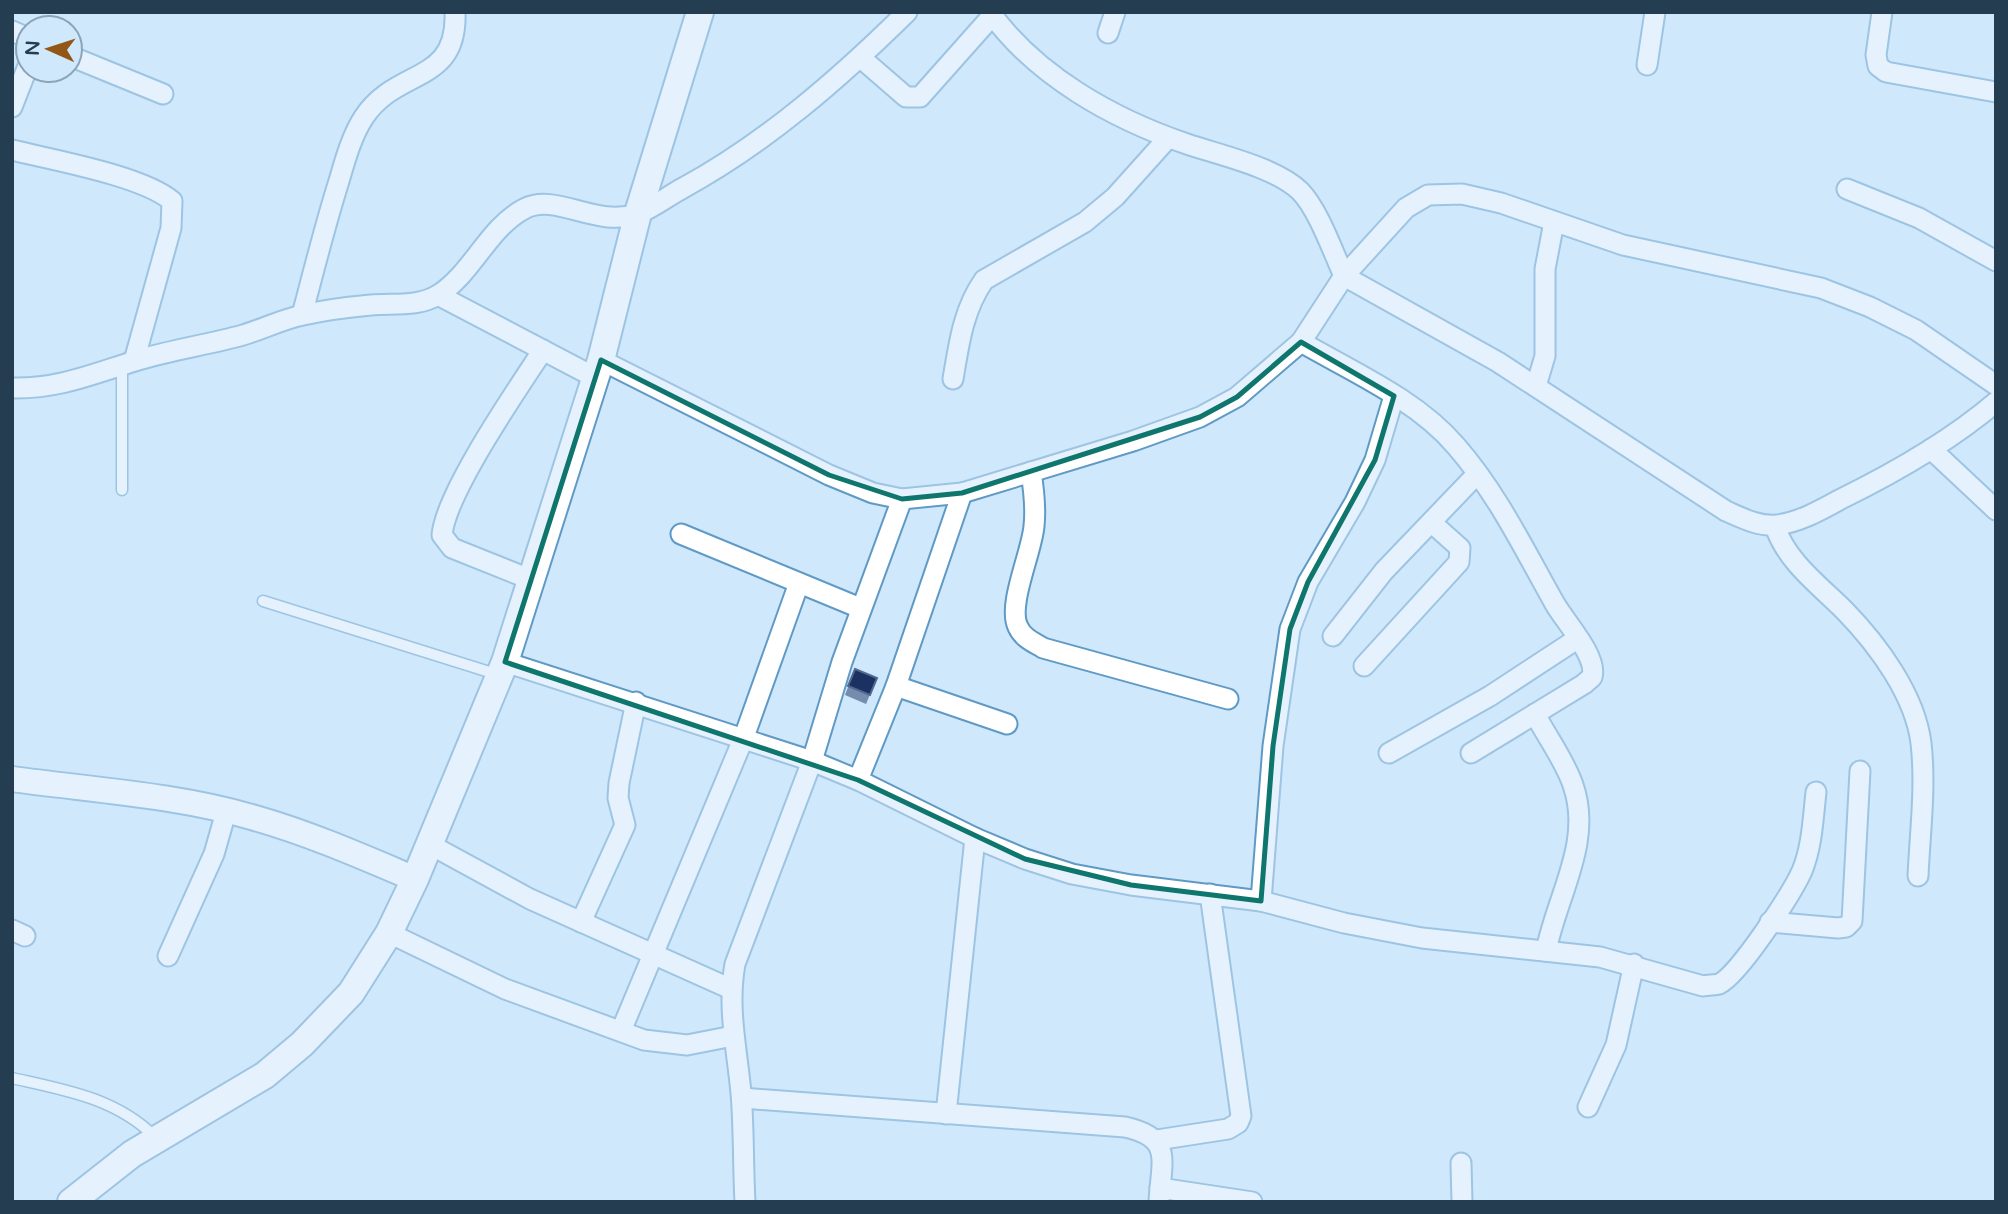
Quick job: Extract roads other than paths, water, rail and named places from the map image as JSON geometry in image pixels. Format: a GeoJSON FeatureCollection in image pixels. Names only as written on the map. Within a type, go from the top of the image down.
{"type":"FeatureCollection","features":[{"type":"Feature","properties":{"kind":"main road"},"geometry":{"type":"LineString","coordinates":[[71,1202],[132,1154],[265,1075],[302,1044],[351,993],[389,933],[415,879],[502,669],[598,369],[638,213],[700,12]]}},
{"type":"Feature","properties":{"kind":"street"},"geometry":{"type":"LineString","coordinates":[[302,315],[343,167],[363,117],[387,91],[437,67],[451,47],[455,12]]}},
{"type":"Feature","properties":{"kind":"street"},"geometry":{"type":"LineString","coordinates":[[12,387],[68,384],[128,363],[244,335],[302,315],[372,305],[413,304],[438,295],[494,235],[523,209],[540,204],[557,205],[597,217],[616,218],[638,213],[708,175],[766,135],[861,58],[907,12]]}},
{"type":"Feature","properties":{"kind":"street"},"geometry":{"type":"LineString","coordinates":[[1108,33],[1115,12]]}},
{"type":"Feature","properties":{"kind":"street"},"geometry":{"type":"LineString","coordinates":[[1647,65],[1655,12]]}},
{"type":"Feature","properties":{"kind":"street"},"geometry":{"type":"LineString","coordinates":[[1882,12],[1876,55],[1878,66],[1886,72],[1996,92]]}},
{"type":"Feature","properties":{"kind":"street"},"geometry":{"type":"LineString","coordinates":[[861,58],[906,97],[920,97],[991,14],[1016,45],[1061,81],[1106,108],[1168,138],[1271,174],[1300,191],[1321,226],[1344,276],[1536,386],[1726,512],[1751,522],[1775,526],[1800,520],[1961,431],[1996,402]]}},
{"type":"Feature","properties":{"kind":"street"},"geometry":{"type":"LineString","coordinates":[[84,62],[163,94]]}},
{"type":"Feature","properties":{"kind":"street"},"geometry":{"type":"LineString","coordinates":[[12,107],[21,84]]}},
{"type":"Feature","properties":{"kind":"street"},"geometry":{"type":"LineString","coordinates":[[953,379],[963,324],[973,296],[984,280],[1085,222],[1115,197],[1168,138]]}},
{"type":"Feature","properties":{"kind":"street"},"geometry":{"type":"LineString","coordinates":[[12,149],[109,175],[163,194],[172,201],[171,228],[128,363]]}},
{"type":"Feature","properties":{"kind":"street"},"geometry":{"type":"LineString","coordinates":[[1847,189],[1919,218],[1996,261]]}},
{"type":"Feature","properties":{"kind":"street"},"geometry":{"type":"LineString","coordinates":[[438,295],[543,350],[598,369],[829,475],[873,493],[902,499],[962,493],[1031,472],[1200,417],[1237,397],[1301,342],[1344,276],[1406,208],[1428,195],[1462,194],[1623,245],[1821,288],[1870,307],[1916,330],[1996,385]]}},
{"type":"Feature","properties":{"kind":"street"},"geometry":{"type":"LineString","coordinates":[[1536,386],[1545,356],[1545,269],[1554,222]]}},
{"type":"Feature","properties":{"kind":"street"},"geometry":{"type":"LineString","coordinates":[[1301,342],[1394,396],[1455,444],[1512,524],[1577,639],[1593,660],[1592,677],[1471,753]]}},
{"type":"Feature","properties":{"kind":"street"},"geometry":{"type":"LineString","coordinates":[[531,580],[452,548],[442,535],[450,509],[480,451],[543,350]]}},
{"type":"Feature","properties":{"kind":"street"},"geometry":{"type":"LineString","coordinates":[[1261,901],[1275,732],[1290,629],[1308,582],[1355,502],[1375,460],[1394,396]]}},
{"type":"Feature","properties":{"kind":"street"},"geometry":{"type":"LineString","coordinates":[[1931,449],[1996,510]]}},
{"type":"Feature","properties":{"kind":"street"},"geometry":{"type":"LineString","coordinates":[[1031,472],[1035,498],[1034,529],[1016,602],[1017,625],[1026,638],[1042,648],[1228,699]]}},
{"type":"Feature","properties":{"kind":"street"},"geometry":{"type":"LineString","coordinates":[[1333,636],[1360,598],[1477,474]]}},
{"type":"Feature","properties":{"kind":"street"},"geometry":{"type":"LineString","coordinates":[[858,780],[896,686],[962,493]]}},
{"type":"Feature","properties":{"kind":"street"},"geometry":{"type":"LineString","coordinates":[[746,1202],[741,1098],[733,1036],[731,989],[735,964],[812,761],[860,608],[902,499]]}},
{"type":"Feature","properties":{"kind":"street"},"geometry":{"type":"LineString","coordinates":[[1364,666],[1459,562],[1460,548],[1432,523]]}},
{"type":"Feature","properties":{"kind":"street"},"geometry":{"type":"LineString","coordinates":[[1775,526],[1780,541],[1791,557],[1848,614],[1886,663],[1910,704],[1920,741],[1923,781],[1918,876]]}},
{"type":"Feature","properties":{"kind":"street"},"geometry":{"type":"LineString","coordinates":[[681,534],[860,608]]}},
{"type":"Feature","properties":{"kind":"street"},"geometry":{"type":"LineString","coordinates":[[621,1031],[744,737],[799,583]]}},
{"type":"Feature","properties":{"kind":"street"},"geometry":{"type":"LineString","coordinates":[[1389,753],[1501,689],[1577,639]]}},
{"type":"Feature","properties":{"kind":"street"},"geometry":{"type":"LineString","coordinates":[[502,669],[636,702],[812,761],[858,780],[975,838],[1025,859],[1072,874],[1131,885],[1261,901],[1344,923],[1422,938],[1546,951],[1634,964],[1686,983],[1719,984],[1733,972],[1770,922],[1802,870],[1812,835],[1816,792]]}},
{"type":"Feature","properties":{"kind":"street"},"geometry":{"type":"LineString","coordinates":[[896,686],[1007,724]]}},
{"type":"Feature","properties":{"kind":"street"},"geometry":{"type":"LineString","coordinates":[[581,922],[625,825],[618,799],[619,783],[636,702]]}},
{"type":"Feature","properties":{"kind":"street"},"geometry":{"type":"LineString","coordinates":[[1535,714],[1573,783],[1580,809],[1579,835],[1573,867],[1552,924],[1546,951]]}},
{"type":"Feature","properties":{"kind":"street"},"geometry":{"type":"LineString","coordinates":[[1770,922],[1838,928],[1846,927],[1852,921],[1860,771]]}},
{"type":"Feature","properties":{"kind":"street"},"geometry":{"type":"LineString","coordinates":[[12,779],[158,799],[253,817],[325,840],[415,879]]}},
{"type":"Feature","properties":{"kind":"street"},"geometry":{"type":"LineString","coordinates":[[168,956],[214,854],[226,812]]}},
{"type":"Feature","properties":{"kind":"street"},"geometry":{"type":"LineString","coordinates":[[946,1114],[975,838]]}},
{"type":"Feature","properties":{"kind":"street"},"geometry":{"type":"LineString","coordinates":[[429,844],[530,900],[731,989]]}},
{"type":"Feature","properties":{"kind":"street"},"geometry":{"type":"LineString","coordinates":[[1157,1140],[1228,1129],[1238,1123],[1241,1116],[1210,894]]}},
{"type":"Feature","properties":{"kind":"street"},"geometry":{"type":"LineString","coordinates":[[389,933],[505,989],[666,1045],[687,1045],[733,1036]]}},
{"type":"Feature","properties":{"kind":"street"},"geometry":{"type":"LineString","coordinates":[[1588,1107],[1616,1045],[1634,964]]}},
{"type":"Feature","properties":{"kind":"street"},"geometry":{"type":"LineString","coordinates":[[741,1098],[1125,1127],[1143,1131],[1157,1140],[1162,1154],[1159,1195],[1252,1202]]}},
{"type":"Feature","properties":{"kind":"street"},"geometry":{"type":"LineString","coordinates":[[1461,1163],[1462,1202]]}},
{"type":"Feature","properties":{"kind":"lane"},"geometry":{"type":"LineString","coordinates":[[122,490],[128,363]]}},
{"type":"Feature","properties":{"kind":"lane"},"geometry":{"type":"LineString","coordinates":[[263,601],[502,669]]}},
{"type":"Feature","properties":{"kind":"lane"},"geometry":{"type":"LineString","coordinates":[[12,1078],[109,1104],[138,1120],[158,1140]]}}]}
